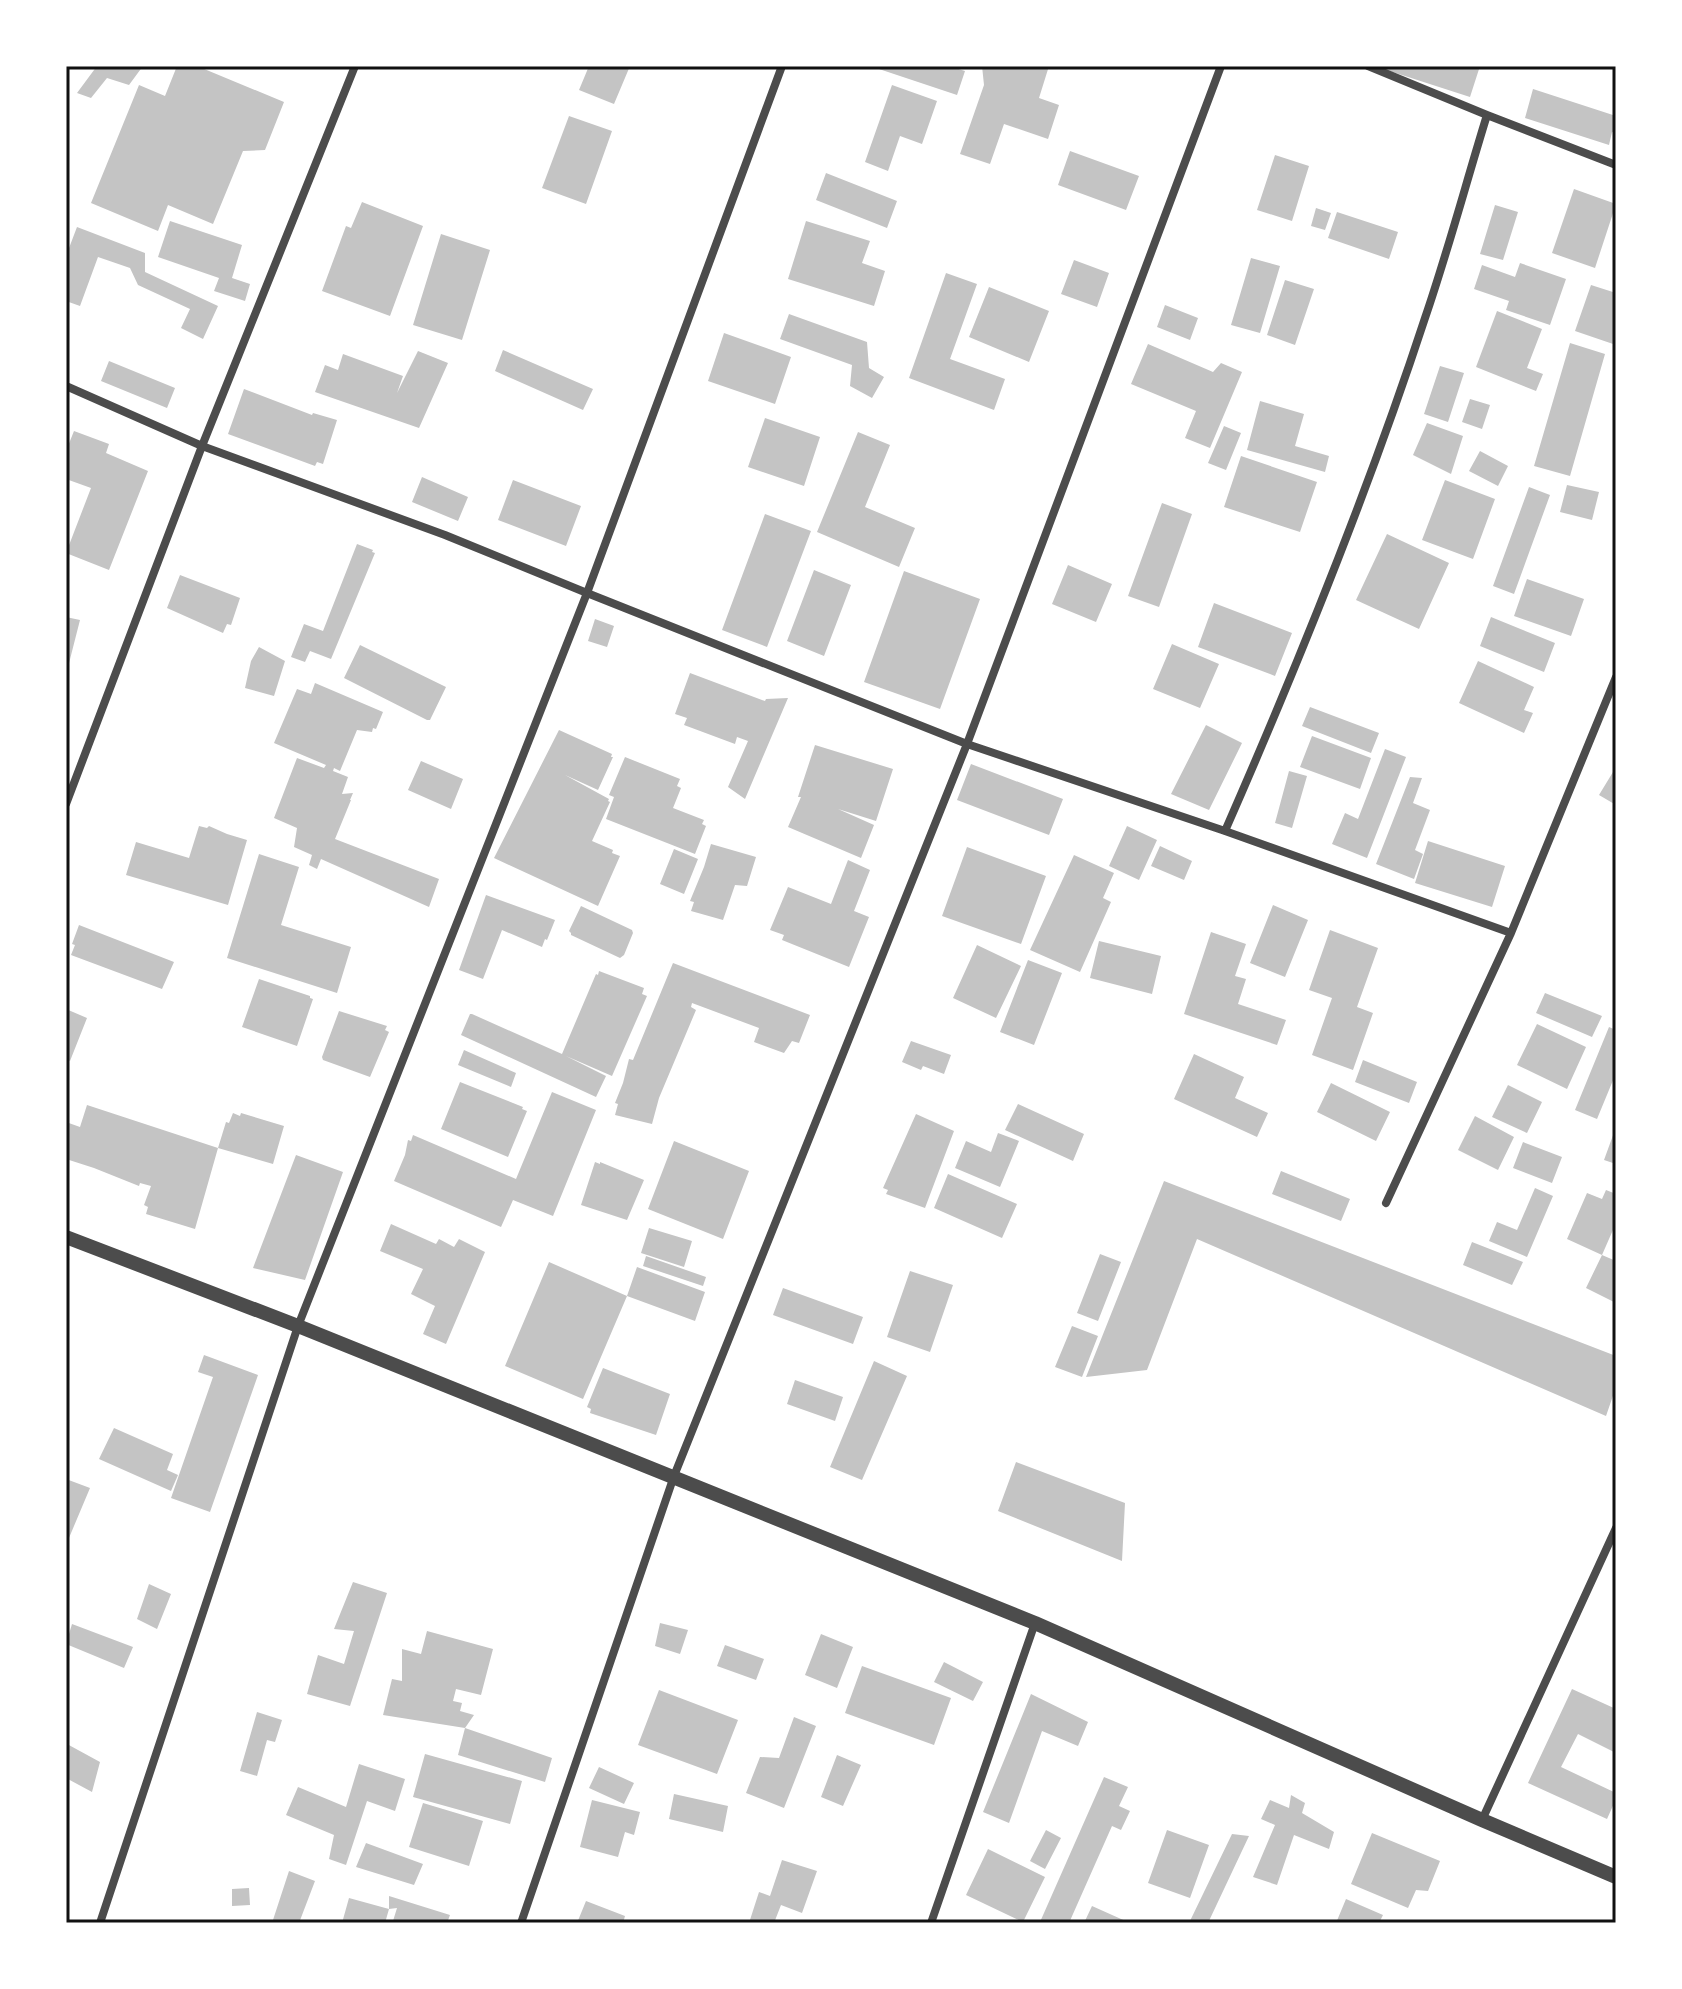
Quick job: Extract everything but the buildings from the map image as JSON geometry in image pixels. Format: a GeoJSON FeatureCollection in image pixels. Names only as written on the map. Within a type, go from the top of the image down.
{"type":"FeatureCollection","features":[{"type":"Feature","properties":{"kind":"street"},"geometry":{"type":"LineString","coordinates":[[66,804],[202,446],[355,66]]}},
{"type":"Feature","properties":{"kind":"street"},"geometry":{"type":"LineString","coordinates":[[100,1923],[298,1326],[587,593],[782,66]]}},
{"type":"Feature","properties":{"kind":"street"},"geometry":{"type":"LineString","coordinates":[[521,1923],[674,1476],[967,744],[1221,66]]}},
{"type":"Feature","properties":{"kind":"street"},"geometry":{"type":"LineString","coordinates":[[1368,66],[1616,165]]}},
{"type":"Feature","properties":{"kind":"street"},"geometry":{"type":"LineString","coordinates":[[1225,831],[1289,684],[1352,524],[1426,318],[1487,115]]}},
{"type":"Feature","properties":{"kind":"street"},"geometry":{"type":"LineString","coordinates":[[66,386],[202,446],[445,535],[967,744],[1225,831],[1511,933]]}},
{"type":"Feature","properties":{"kind":"street"},"geometry":{"type":"LineString","coordinates":[[1386,1203],[1511,933],[1616,677]]}},
{"type":"Feature","properties":{"kind":"street"},"geometry":{"type":"LineString","coordinates":[[66,1237],[298,1326],[1035,1623],[1616,1877]]}},
{"type":"Feature","properties":{"kind":"street"},"geometry":{"type":"LineString","coordinates":[[1482,1820],[1616,1528]]}},
{"type":"Feature","properties":{"kind":"street"},"geometry":{"type":"LineString","coordinates":[[931,1923],[1035,1623]]}}]}
